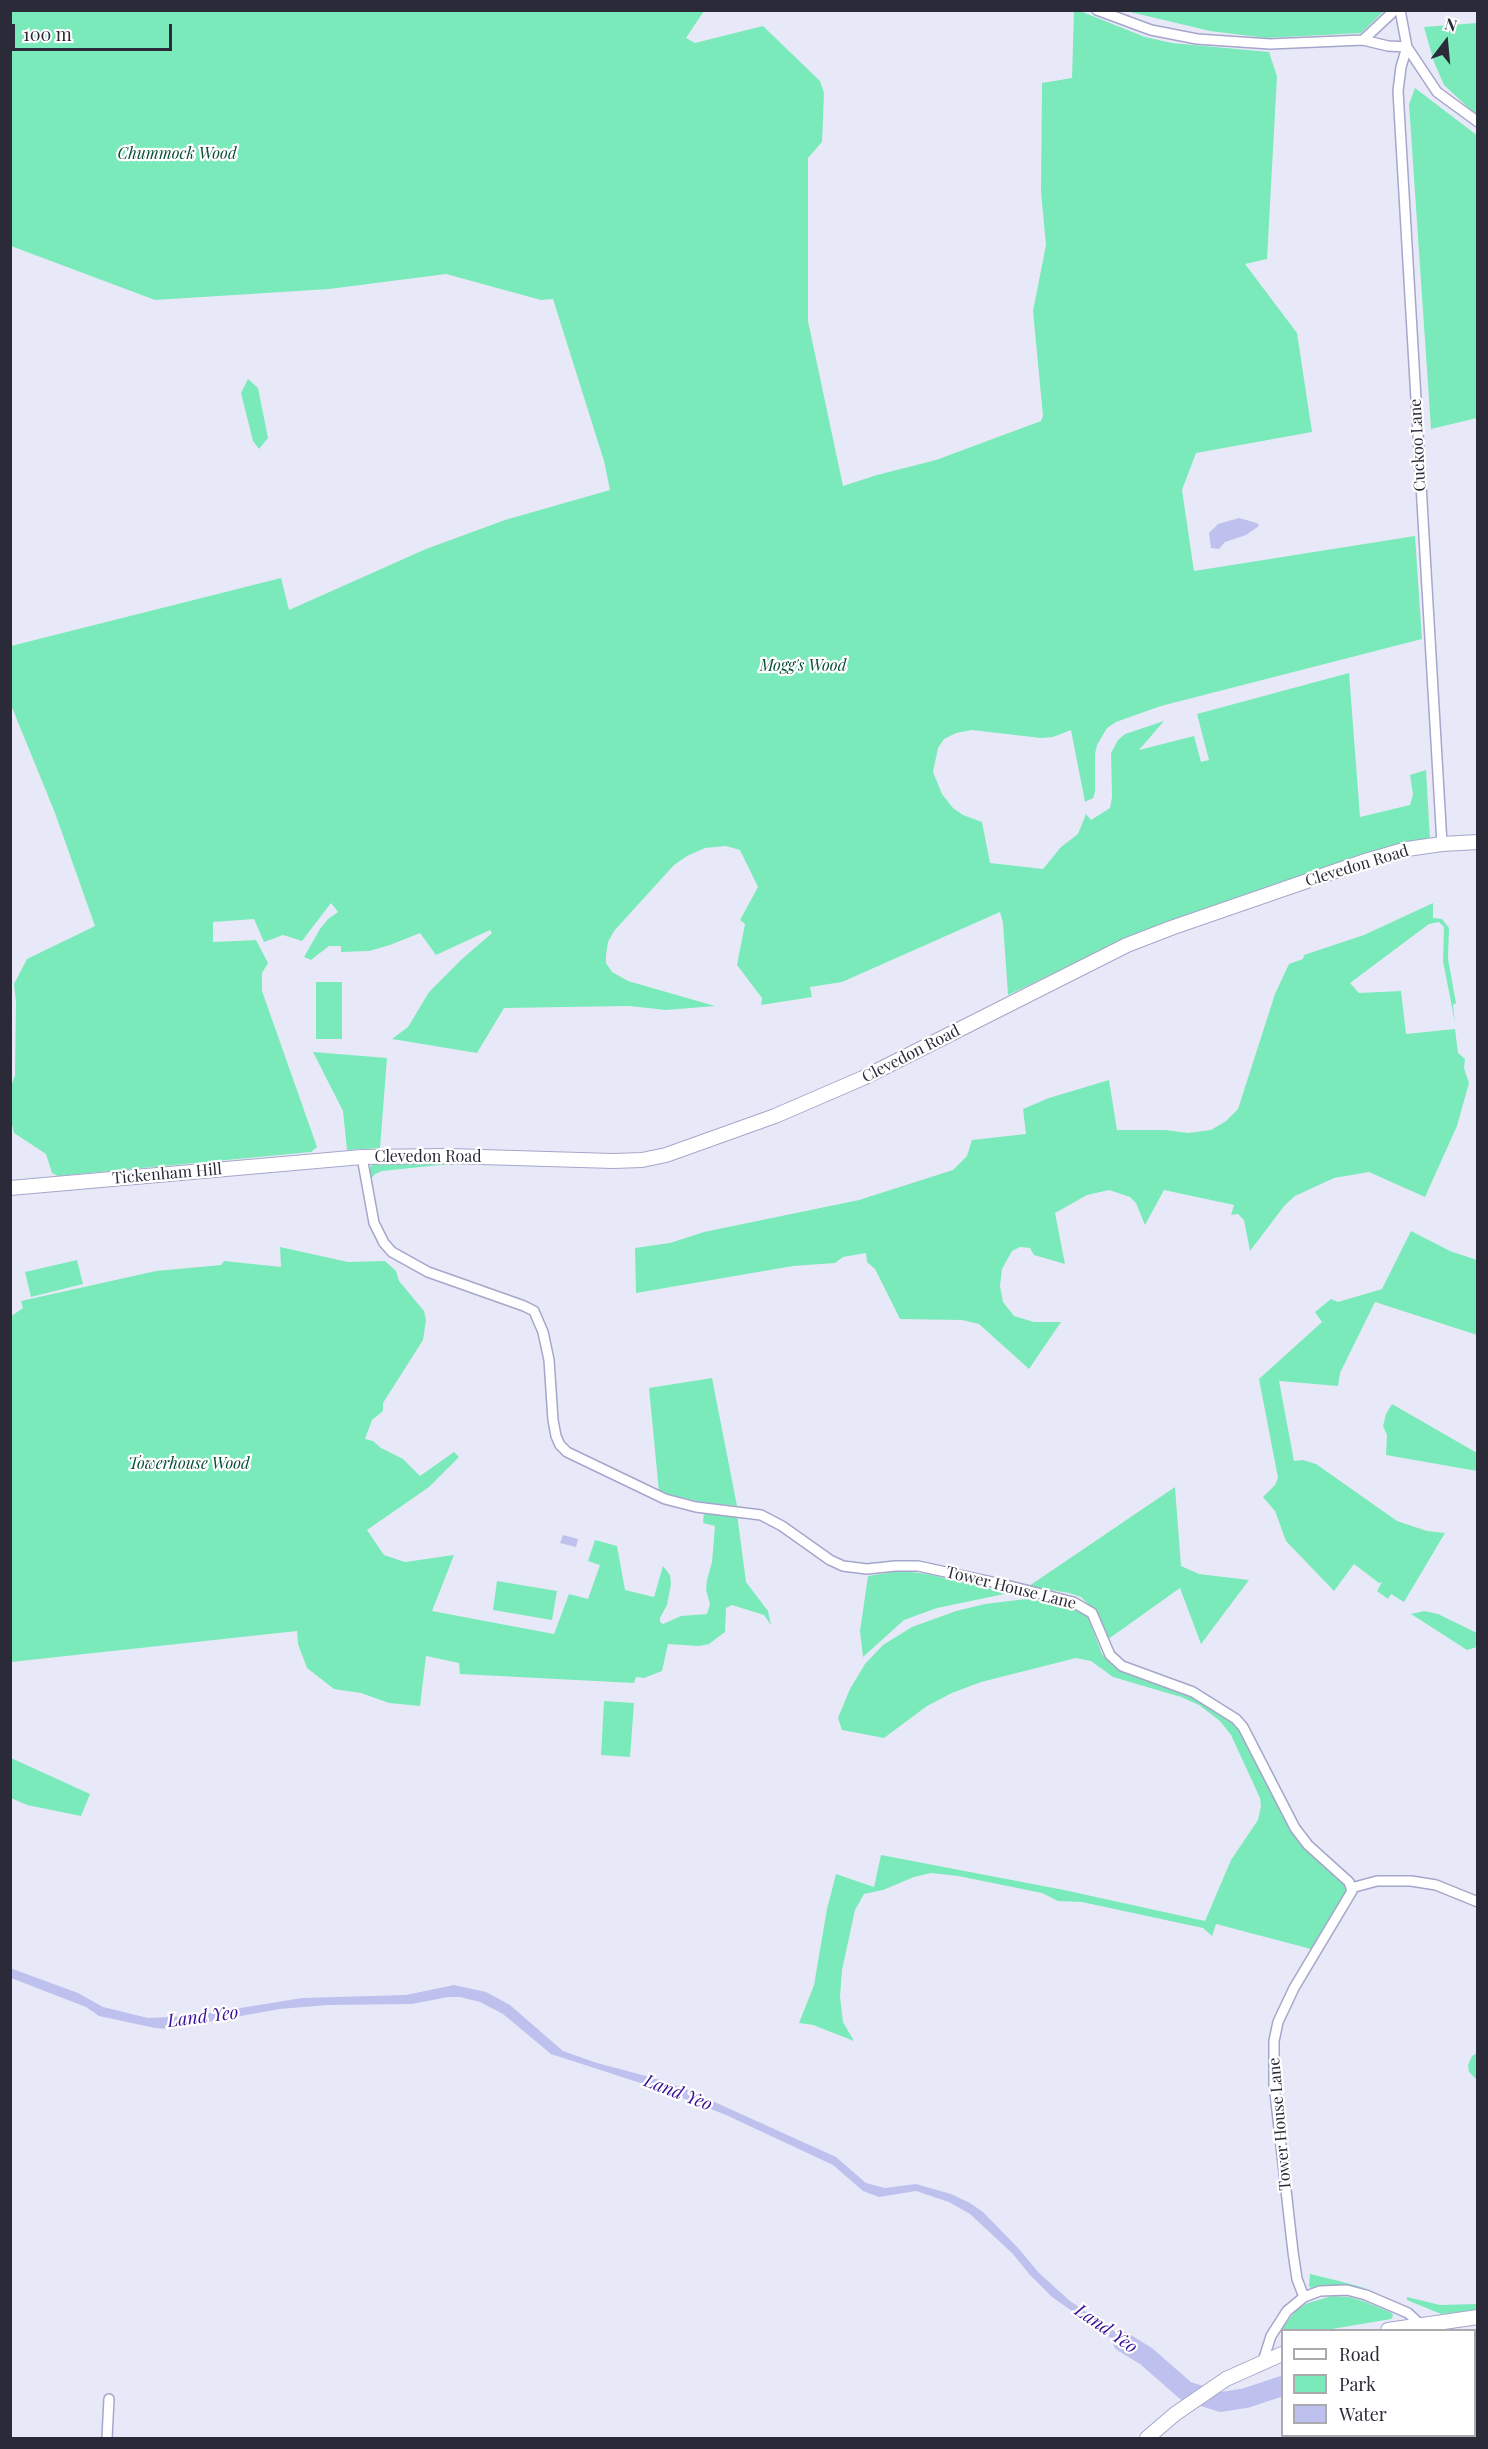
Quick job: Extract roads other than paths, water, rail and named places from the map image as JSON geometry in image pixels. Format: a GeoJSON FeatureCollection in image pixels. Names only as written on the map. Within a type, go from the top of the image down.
{"type":"FeatureCollection","features":[{"type":"Feature","properties":{"kind":"main road","name":"Clevedon Road"},"geometry":{"type":"LineString","coordinates":[[323,1161],[362,1157],[449,1156],[613,1161],[642,1160],[675,1153],[775,1116],[863,1078],[1127,945],[1362,862],[1407,849],[1478,842]]}},
{"type":"Feature","properties":{"kind":"main road","name":"Tickenham Hill"},"geometry":{"type":"LineString","coordinates":[[10,1188],[323,1161]]}},
{"type":"Feature","properties":{"kind":"main road"},"geometry":{"type":"LineString","coordinates":[[1402,2329],[1478,2317]]}},
{"type":"Feature","properties":{"kind":"main road"},"geometry":{"type":"LineString","coordinates":[[1148,2439],[1192,2401],[1226,2379],[1281,2354]]}},
{"type":"Feature","properties":{"kind":"street"},"geometry":{"type":"LineString","coordinates":[[1097,10],[1143,28],[1197,39],[1270,45],[1363,40],[1388,46],[1407,47]]}},
{"type":"Feature","properties":{"kind":"street"},"geometry":{"type":"LineString","coordinates":[[1363,40],[1395,10]]}},
{"type":"Feature","properties":{"kind":"street"},"geometry":{"type":"LineString","coordinates":[[1400,10],[1407,47],[1437,92],[1478,122]]}},
{"type":"Feature","properties":{"kind":"street","name":"Cuckoo Lane"},"geometry":{"type":"LineString","coordinates":[[1407,47],[1401,67],[1398,91],[1442,844]]}},
{"type":"Feature","properties":{"kind":"street","name":"Tower House Lane"},"geometry":{"type":"LineString","coordinates":[[362,1157],[374,1223],[378,1234],[392,1252],[428,1272],[534,1311],[543,1332],[549,1360],[556,1436],[560,1445],[567,1452],[664,1499],[696,1507],[752,1513],[771,1520],[820,1554],[843,1566],[867,1569],[918,1566],[1064,1598],[1083,1605],[1096,1619],[1110,1655],[1122,1666],[1208,1699],[1236,1719],[1243,1727],[1295,1828],[1321,1858],[1349,1882],[1351,1888],[1348,1900],[1294,1988],[1278,2022],[1274,2041],[1274,2084],[1293,2252],[1297,2279],[1304,2297]]}},
{"type":"Feature","properties":{"kind":"street"},"geometry":{"type":"LineString","coordinates":[[1351,1888],[1377,1881],[1411,1881],[1436,1886],[1478,1902]]}},
{"type":"Feature","properties":{"kind":"street"},"geometry":{"type":"LineString","coordinates":[[1263,2361],[1275,2328],[1287,2311],[1304,2297],[1328,2290],[1355,2292],[1403,2310],[1422,2326]]}},
{"type":"Feature","properties":{"kind":"street"},"geometry":{"type":"LineString","coordinates":[[107,2439],[109,2399]]}},
{"type":"Feature","properties":{"kind":"water"},"geometry":{"type":"Polygon","coordinates":[[[1239,518],[1257,523],[1259,526],[1246,535],[1225,542],[1219,549],[1211,548],[1209,533],[1218,524],[1239,518]]]}},
{"type":"Feature","properties":{"kind":"water"},"geometry":{"type":"Polygon","coordinates":[[[563,1535],[578,1539],[576,1547],[560,1543],[563,1535]]]}},
{"type":"Feature","properties":{"kind":"water"},"geometry":{"type":"Polygon","coordinates":[[[10,1968],[78,1993],[103,2007],[148,2018],[191,2016],[302,1998],[406,1995],[454,1985],[486,1992],[510,2005],[563,2051],[688,2090],[836,2157],[866,2183],[885,2188],[916,2184],[951,2194],[970,2203],[983,2212],[1039,2273],[1070,2301],[1148,2354],[1142,2360],[1052,2297],[1013,2254],[970,2214],[949,2202],[916,2191],[879,2197],[863,2191],[833,2165],[726,2115],[665,2091],[551,2054],[503,2014],[480,2002],[460,1997],[448,1997],[412,2004],[327,2005],[280,2009],[168,2029],[99,2016],[86,2007],[11,1978],[10,1968]]]}},
{"type":"Feature","properties":{"kind":"waterway","name":"Land Yeo"},"geometry":{"type":"LineString","coordinates":[[1123,2342],[1146,2356],[1186,2391],[1221,2402],[1246,2398],[1281,2386]]}},
{"type":"Feature","properties":{"kind":"park label","name":"Chummock Wood"},"geometry":{"type":"Point","coordinates":[177,154]}},
{"type":"Feature","properties":{"kind":"park label","name":"Mogg's Wood"},"geometry":{"type":"Point","coordinates":[803,666]}},
{"type":"Feature","properties":{"kind":"park label","name":"Towerhouse Wood"},"geometry":{"type":"Point","coordinates":[189,1464]}}]}
